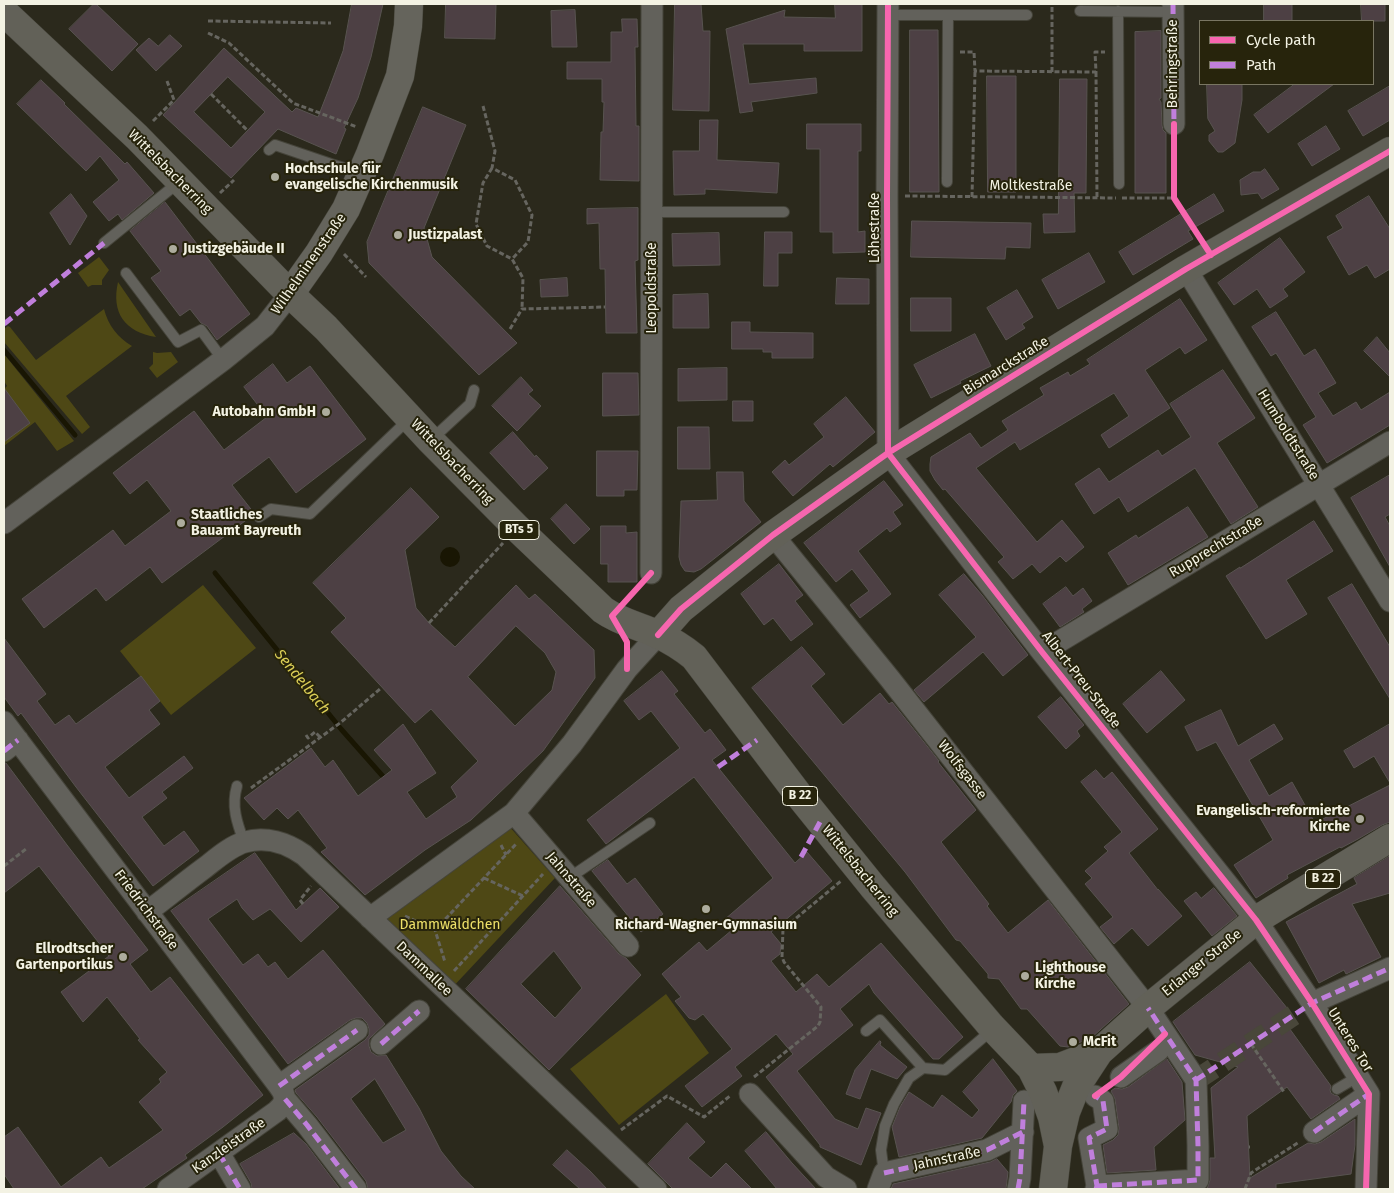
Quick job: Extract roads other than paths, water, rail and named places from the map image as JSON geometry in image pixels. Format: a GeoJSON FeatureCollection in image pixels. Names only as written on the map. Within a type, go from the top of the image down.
{"type":"FeatureCollection","features":[{"type":"Feature","properties":{"kind":"main road","name":"Wittelsbacherring"},"geometry":{"type":"LineString","coordinates":[[7,11],[137,138],[290,294],[326,328],[409,419],[516,528],[603,610],[620,620],[658,634],[694,658],[798,794],[857,867],[993,1028],[1031,1068]]}},
{"type":"Feature","properties":{"kind":"main road","name":"Bismarckstraße"},"geometry":{"type":"LineString","coordinates":[[658,634],[681,609],[773,535],[888,453],[1186,270],[1390,151]]}},
{"type":"Feature","properties":{"kind":"main road","name":"Erlanger Straße"},"geometry":{"type":"LineString","coordinates":[[1099,1052],[1148,1008],[1256,920],[1390,838]]}},
{"type":"Feature","properties":{"kind":"main road","name":"B 22"},"geometry":{"type":"LineString","coordinates":[[1058,1146],[1052,1117],[1043,1092],[1031,1068],[1060,1067],[1099,1052]]}},
{"type":"Feature","properties":{"kind":"main road","name":"B 22"},"geometry":{"type":"LineString","coordinates":[[1053,1189],[1058,1146],[1066,1112],[1076,1087],[1099,1052]]}},
{"type":"Feature","properties":{"kind":"street","name":"Wilhelminenstraße"},"geometry":{"type":"LineString","coordinates":[[4,523],[223,360],[265,326],[290,294],[346,210],[400,76],[408,26],[409,4]]}},
{"type":"Feature","properties":{"kind":"street","name":"Leopoldstraße"},"geometry":{"type":"LineString","coordinates":[[651,573],[652,4]]}},
{"type":"Feature","properties":{"kind":"street","name":"Behringstraße"},"geometry":{"type":"LineString","coordinates":[[1173,8],[1174,124]]}},
{"type":"Feature","properties":{"kind":"street","name":"Löhestraße"},"geometry":{"type":"LineString","coordinates":[[888,10],[888,453]]}},
{"type":"Feature","properties":{"kind":"street","name":"Humboldtstraße"},"geometry":{"type":"LineString","coordinates":[[1186,270],[1390,601]]}},
{"type":"Feature","properties":{"kind":"street","name":"Rupprechtstraße"},"geometry":{"type":"LineString","coordinates":[[1042,652],[1390,442]]}},
{"type":"Feature","properties":{"kind":"street","name":"Albert-Preu-Straße"},"geometry":{"type":"LineString","coordinates":[[888,453],[1042,652],[1256,920]]}},
{"type":"Feature","properties":{"kind":"street","name":"Wolfsgasse"},"geometry":{"type":"LineString","coordinates":[[773,535],[896,687],[1148,1008],[1196,1080],[1198,1184]]}},
{"type":"Feature","properties":{"kind":"street"},"geometry":{"type":"LineString","coordinates":[[378,912],[514,813],[572,744],[626,669],[658,634]]}},
{"type":"Feature","properties":{"kind":"street","name":"Friedrichstraße"},"geometry":{"type":"LineString","coordinates":[[4,722],[11,746],[147,912],[356,1189]]}},
{"type":"Feature","properties":{"kind":"street","name":"Jahnstraße"},"geometry":{"type":"LineString","coordinates":[[514,813],[628,946]]}},
{"type":"Feature","properties":{"kind":"street","name":"Dammallee"},"geometry":{"type":"LineString","coordinates":[[147,912],[222,854],[244,842],[275,841],[294,848],[378,912],[605,1141],[656,1189]]}},
{"type":"Feature","properties":{"kind":"street","name":"Unteres Tor"},"geometry":{"type":"LineString","coordinates":[[1256,920],[1370,1094],[1366,1189]]}},
{"type":"Feature","properties":{"kind":"street"},"geometry":{"type":"LineString","coordinates":[[1312,1003],[1390,968]]}},
{"type":"Feature","properties":{"kind":"street"},"geometry":{"type":"LineString","coordinates":[[382,1044],[419,1011]]}},
{"type":"Feature","properties":{"kind":"street","name":"Kanzleistraße"},"geometry":{"type":"LineString","coordinates":[[168,1189],[277,1112],[282,1106],[282,1092],[357,1030]]}},
{"type":"Feature","properties":{"kind":"street"},"geometry":{"type":"LineString","coordinates":[[1121,1077],[1158,1051]]}},
{"type":"Feature","properties":{"kind":"street"},"geometry":{"type":"LineString","coordinates":[[747,1090],[826,1177],[846,1189]]}},
{"type":"Feature","properties":{"kind":"street","name":"Unteres Tor"},"geometry":{"type":"LineString","coordinates":[[1314,1132],[1370,1094]]}},
{"type":"Feature","properties":{"kind":"street"},"geometry":{"type":"LineString","coordinates":[[1095,1096],[1103,1101],[1107,1129],[1088,1138],[1097,1187],[1198,1184]]}},
{"type":"Feature","properties":{"kind":"street"},"geometry":{"type":"LineString","coordinates":[[1018,1189],[1024,1101]]}},
{"type":"Feature","properties":{"kind":"street","name":"Jahnstraße"},"geometry":{"type":"LineString","coordinates":[[881,1181],[987,1150],[1023,1132]]}},
{"type":"Feature","properties":{"kind":"street"},"geometry":{"type":"LineString","coordinates":[[219,1153],[240,1189]]}},
{"type":"Feature","properties":{"kind":"lane"},"geometry":{"type":"LineString","coordinates":[[1080,11],[1173,8]]}},
{"type":"Feature","properties":{"kind":"lane"},"geometry":{"type":"LineString","coordinates":[[888,10],[948,16],[1027,16]]}},
{"type":"Feature","properties":{"kind":"lane"},"geometry":{"type":"LineString","coordinates":[[1118,11],[1119,184]]}},
{"type":"Feature","properties":{"kind":"lane"},"geometry":{"type":"LineString","coordinates":[[947,182],[948,16]]}},
{"type":"Feature","properties":{"kind":"lane"},"geometry":{"type":"LineString","coordinates":[[269,150],[275,145],[361,173]]}},
{"type":"Feature","properties":{"kind":"lane"},"geometry":{"type":"LineString","coordinates":[[104,243],[180,181]]}},
{"type":"Feature","properties":{"kind":"lane"},"geometry":{"type":"LineString","coordinates":[[653,212],[784,212]]}},
{"type":"Feature","properties":{"kind":"lane"},"geometry":{"type":"LineString","coordinates":[[126,273],[178,342],[200,330],[223,360]]}},
{"type":"Feature","properties":{"kind":"lane"},"geometry":{"type":"LineString","coordinates":[[430,440],[470,404],[474,390]]}},
{"type":"Feature","properties":{"kind":"lane"},"geometry":{"type":"LineString","coordinates":[[259,517],[270,509],[310,514],[409,419]]}},
{"type":"Feature","properties":{"kind":"lane"},"geometry":{"type":"LineString","coordinates":[[237,786],[234,795],[234,805],[236,820],[244,842]]}},
{"type":"Feature","properties":{"kind":"lane"},"geometry":{"type":"LineString","coordinates":[[569,878],[650,823]]}},
{"type":"Feature","properties":{"kind":"lane"},"geometry":{"type":"LineString","coordinates":[[866,1031],[880,1020],[923,1068]]}},
{"type":"Feature","properties":{"kind":"lane"},"geometry":{"type":"LineString","coordinates":[[881,1181],[881,1150],[885,1126],[894,1104],[909,1078],[923,1068],[944,1070],[993,1028]]}},
{"type":"Feature","properties":{"kind":"lane"},"geometry":{"type":"LineString","coordinates":[[1337,1089],[1359,1076]]}},
{"type":"Feature","properties":{"kind":"waterway","name":"Sendelbach"},"geometry":{"type":"LineString","coordinates":[[4,350],[75,435]]}},
{"type":"Feature","properties":{"kind":"waterway","name":"Sendelbach"},"geometry":{"type":"LineString","coordinates":[[215,573],[341,729],[387,781]]}},
{"type":"Feature","properties":{"kind":"tunnel"},"geometry":{"type":"LineString","coordinates":[[1196,1080],[1312,1003]]}},
{"type":"Feature","properties":{"kind":"place","name":"Hochschule für evangelische Kirchenmusik"},"geometry":{"type":"Point","coordinates":[275,177]}},
{"type":"Feature","properties":{"kind":"place","name":"Justizpalast"},"geometry":{"type":"Point","coordinates":[398,235]}},
{"type":"Feature","properties":{"kind":"place","name":"Justizgebäude II"},"geometry":{"type":"Point","coordinates":[173,249]}},
{"type":"Feature","properties":{"kind":"place","name":"Autobahn GmbH"},"geometry":{"type":"Point","coordinates":[326,412]}},
{"type":"Feature","properties":{"kind":"place","name":"Staatliches Bauamt Bayreuth"},"geometry":{"type":"Point","coordinates":[181,523]}},
{"type":"Feature","properties":{"kind":"place","name":"Evangelisch-reformierte Kirche"},"geometry":{"type":"Point","coordinates":[1360,819]}},
{"type":"Feature","properties":{"kind":"place","name":"Richard-Wagner-Gymnasium"},"geometry":{"type":"Point","coordinates":[706,909]}},
{"type":"Feature","properties":{"kind":"place","name":"Ellrodtscher Gartenportikus"},"geometry":{"type":"Point","coordinates":[123,957]}},
{"type":"Feature","properties":{"kind":"place","name":"Lighthouse Kirche"},"geometry":{"type":"Point","coordinates":[1025,976]}},
{"type":"Feature","properties":{"kind":"place","name":"McFit"},"geometry":{"type":"Point","coordinates":[1073,1042]}},
{"type":"Feature","properties":{"kind":"park label","name":"Dammwäldchen"},"geometry":{"type":"Point","coordinates":[450,925]}}]}
